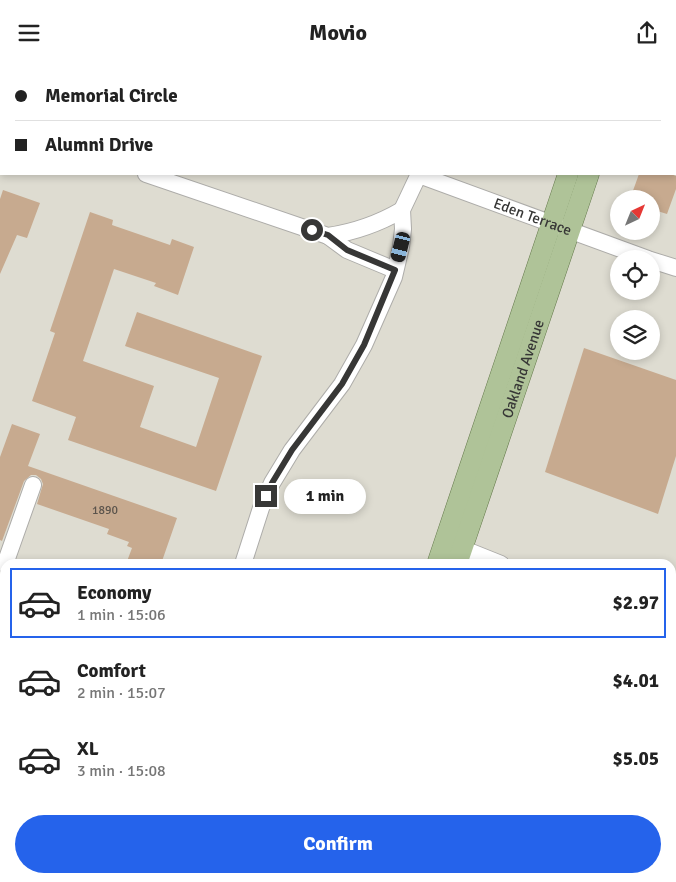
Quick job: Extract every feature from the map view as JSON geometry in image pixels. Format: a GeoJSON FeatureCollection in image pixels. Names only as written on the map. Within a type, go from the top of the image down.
{"type":"FeatureCollection","features":[{"type":"Feature","properties":{"kind":"main road","name":"Oakland Avenue"},"geometry":{"type":"LineString","coordinates":[[444,559],[454,551],[560,228],[568,175]]}},
{"type":"Feature","properties":{"kind":"main road","name":"Oakland Avenue"},"geometry":{"type":"LineString","coordinates":[[560,228],[588,175]]}},
{"type":"Feature","properties":{"kind":"street"},"geometry":{"type":"LineString","coordinates":[[149,175],[328,235],[347,250],[394,273]]}},
{"type":"Feature","properties":{"kind":"street"},"geometry":{"type":"LineString","coordinates":[[245,559],[261,508],[272,483],[292,450],[342,384],[364,345],[394,273],[402,238],[402,209],[419,175]]}},
{"type":"Feature","properties":{"kind":"street","name":"Eden Terrace"},"geometry":{"type":"LineString","coordinates":[[422,175],[560,228],[624,250]]}},
{"type":"Feature","properties":{"kind":"street"},"geometry":{"type":"LineString","coordinates":[[328,235],[347,233],[365,228],[382,221],[402,209]]}},
{"type":"Feature","properties":{"kind":"street","name":"Eden Terrace"},"geometry":{"type":"LineString","coordinates":[[660,263],[676,269]]}},
{"type":"Feature","properties":{"kind":"street"},"geometry":{"type":"LineString","coordinates":[[7,559],[33,485]]}},
{"type":"Feature","properties":{"kind":"street"},"geometry":{"type":"LineString","coordinates":[[454,551],[483,559]]}},
{"type":"Feature","properties":{"kind":"shaded area"},"geometry":{"type":"Polygon","coordinates":[[[0,175],[676,175],[676,559],[0,559],[0,175]]]}},
{"type":"Feature","properties":{"kind":"building"},"geometry":{"type":"Polygon","coordinates":[[[639,175],[676,176],[676,189],[667,214],[660,212],[660,190],[633,190],[639,175]]]}},
{"type":"Feature","properties":{"kind":"building"},"geometry":{"type":"Polygon","coordinates":[[[3,190],[40,203],[27,238],[17,235],[0,274],[0,199],[3,190]]]}},
{"type":"Feature","properties":{"kind":"building"},"geometry":{"type":"Polygon","coordinates":[[[90,212],[113,220],[112,225],[170,245],[172,239],[194,247],[178,295],[154,286],[156,283],[114,269],[83,361],[154,386],[140,427],[196,447],[219,378],[125,346],[137,312],[262,356],[216,491],[68,440],[76,417],[32,401],[55,333],[50,331],[90,212]]]}},
{"type":"Feature","properties":{"kind":"building"},"geometry":{"type":"Polygon","coordinates":[[[584,348],[610,357],[610,360],[618,360],[676,380],[676,456],[658,514],[545,472],[584,348]]]}},
{"type":"Feature","properties":{"kind":"building"},"geometry":{"type":"Polygon","coordinates":[[[12,424],[40,434],[28,466],[177,518],[163,559],[128,559],[132,548],[127,546],[129,542],[107,534],[109,529],[37,504],[43,484],[36,475],[31,475],[24,481],[2,541],[0,540],[0,457],[12,424]]]}},
{"type":"Feature","properties":{"kind":"route"},"geometry":{"type":"LineString","coordinates":[[266,496],[292,450],[342,384],[364,345],[394,277],[395,270],[347,250],[328,235],[312,230]]}}]}
